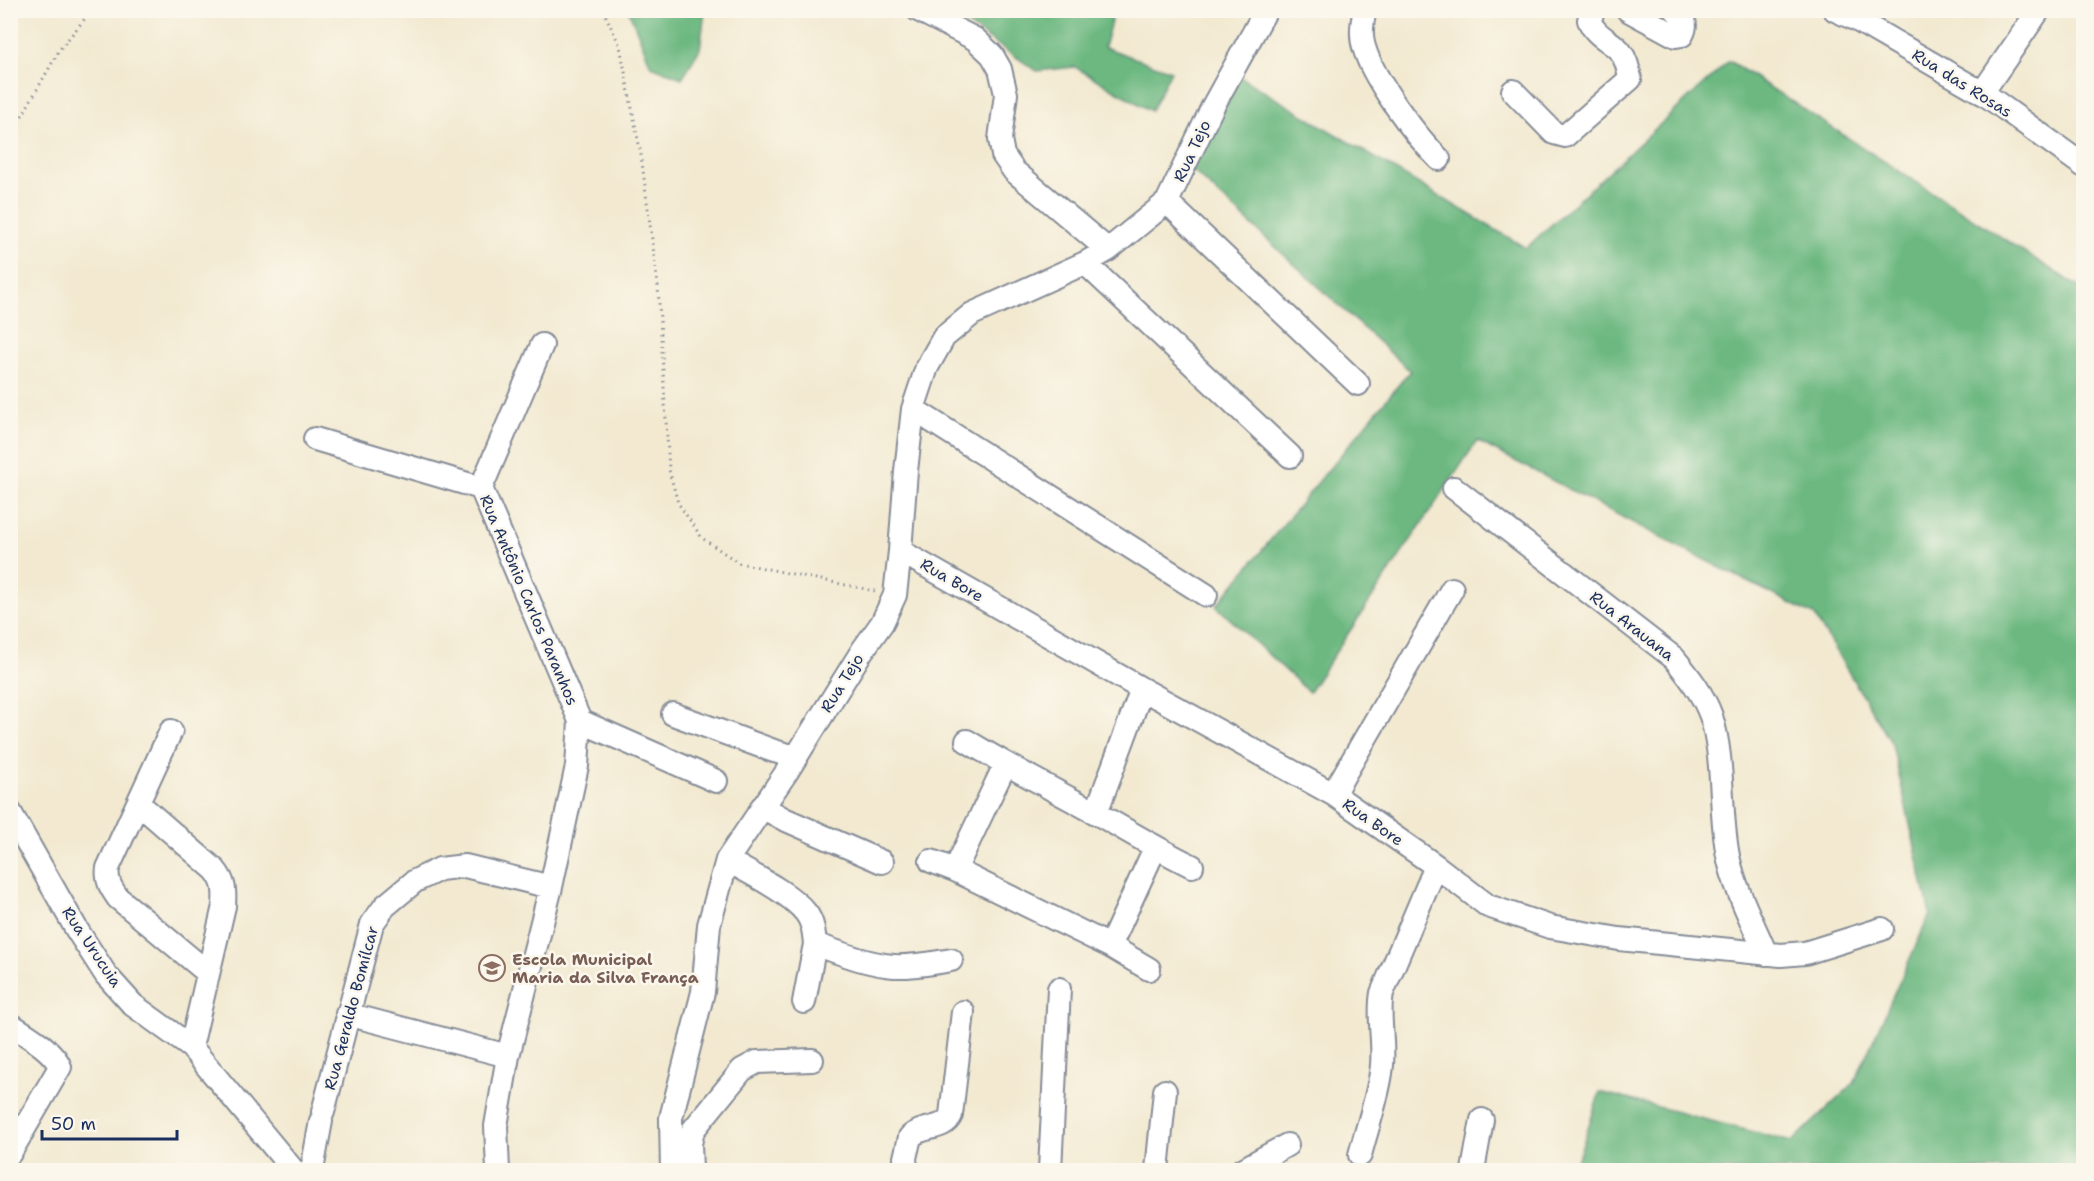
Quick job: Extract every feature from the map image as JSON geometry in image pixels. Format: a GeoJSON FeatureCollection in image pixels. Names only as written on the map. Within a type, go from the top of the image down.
{"type":"FeatureCollection","features":[{"type":"Feature","properties":{"kind":"street"},"geometry":{"type":"LineString","coordinates":[[918,10],[975,39],[992,55],[1000,69],[1006,94],[1000,139],[1003,155],[1014,171],[1108,250]]}},
{"type":"Feature","properties":{"kind":"street","name":"Rua Tejo"},"geometry":{"type":"LineString","coordinates":[[672,1170],[671,1118],[703,992],[709,925],[727,860],[882,623],[894,595],[913,409],[927,367],[944,337],[972,314],[1014,293],[1085,263],[1108,250],[1167,202],[1213,106],[1266,10]]}},
{"type":"Feature","properties":{"kind":"street"},"geometry":{"type":"LineString","coordinates":[[1365,10],[1362,23],[1363,46],[1373,69],[1423,143],[1439,159]]}},
{"type":"Feature","properties":{"kind":"street"},"geometry":{"type":"LineString","coordinates":[[1513,91],[1554,133],[1565,136],[1630,79],[1629,69],[1620,52],[1593,30],[1589,20],[1594,10]]}},
{"type":"Feature","properties":{"kind":"street"},"geometry":{"type":"LineString","coordinates":[[1628,10],[1676,36],[1682,35],[1686,28],[1685,22],[1676,10]]}},
{"type":"Feature","properties":{"kind":"street","name":"Rua das Rosas"},"geometry":{"type":"LineString","coordinates":[[1835,10],[1857,20],[1982,93],[2084,166]]}},
{"type":"Feature","properties":{"kind":"street"},"geometry":{"type":"LineString","coordinates":[[1982,93],[2039,10]]}},
{"type":"Feature","properties":{"kind":"street"},"geometry":{"type":"LineString","coordinates":[[1167,202],[1358,384]]}},
{"type":"Feature","properties":{"kind":"street"},"geometry":{"type":"LineString","coordinates":[[1085,263],[1290,456]]}},
{"type":"Feature","properties":{"kind":"street"},"geometry":{"type":"LineString","coordinates":[[315,439],[481,488],[542,345]]}},
{"type":"Feature","properties":{"kind":"street"},"geometry":{"type":"LineString","coordinates":[[913,409],[1206,595]]}},
{"type":"Feature","properties":{"kind":"street","name":"Rua Antônio Carlos Paranhos"},"geometry":{"type":"LineString","coordinates":[[481,488],[580,721],[577,766],[551,887],[508,1056],[496,1126],[498,1170]]}},
{"type":"Feature","properties":{"kind":"street","name":"Rua Arauana"},"geometry":{"type":"LineString","coordinates":[[1454,488],[1674,658],[1694,682],[1710,715],[1717,748],[1728,856],[1734,878],[1766,954]]}},
{"type":"Feature","properties":{"kind":"street","name":"Rua Bore"},"geometry":{"type":"LineString","coordinates":[[900,551],[1142,689],[1333,794],[1436,866],[1488,906],[1550,927],[1619,939],[1766,954],[1805,953],[1882,929]]}},
{"type":"Feature","properties":{"kind":"street"},"geometry":{"type":"LineString","coordinates":[[1333,794],[1452,589]]}},
{"type":"Feature","properties":{"kind":"street"},"geometry":{"type":"LineString","coordinates":[[1096,813],[1142,689]]}},
{"type":"Feature","properties":{"kind":"street"},"geometry":{"type":"LineString","coordinates":[[674,714],[796,757]]}},
{"type":"Feature","properties":{"kind":"street"},"geometry":{"type":"LineString","coordinates":[[580,721],[716,782]]}},
{"type":"Feature","properties":{"kind":"street"},"geometry":{"type":"LineString","coordinates":[[171,731],[108,868],[107,876],[110,887],[118,898],[208,973]]}},
{"type":"Feature","properties":{"kind":"street"},"geometry":{"type":"LineString","coordinates":[[968,741],[1005,765],[1192,867]]}},
{"type":"Feature","properties":{"kind":"street"},"geometry":{"type":"LineString","coordinates":[[956,870],[1005,765]]}},
{"type":"Feature","properties":{"kind":"street"},"geometry":{"type":"LineString","coordinates":[[138,803],[223,879],[224,906],[191,1047]]}},
{"type":"Feature","properties":{"kind":"street"},"geometry":{"type":"LineString","coordinates":[[762,807],[882,862]]}},
{"type":"Feature","properties":{"kind":"street","name":"Rua Urucuia"},"geometry":{"type":"LineString","coordinates":[[10,812],[77,930],[106,975],[133,1005],[191,1047],[293,1170]]}},
{"type":"Feature","properties":{"kind":"street"},"geometry":{"type":"LineString","coordinates":[[1110,946],[1155,848]]}},
{"type":"Feature","properties":{"kind":"street"},"geometry":{"type":"LineString","coordinates":[[727,860],[789,898],[806,912],[812,924],[815,944],[804,1002]]}},
{"type":"Feature","properties":{"kind":"street"},"geometry":{"type":"LineString","coordinates":[[931,861],[956,870],[1110,946],[1149,969]]}},
{"type":"Feature","properties":{"kind":"street","name":"Rua Geraldo Bomílcar"},"geometry":{"type":"LineString","coordinates":[[312,1170],[322,1116],[347,1014],[372,924],[385,906],[415,881],[440,869],[465,866],[551,887]]}},
{"type":"Feature","properties":{"kind":"street"},"geometry":{"type":"LineString","coordinates":[[1360,1155],[1382,1072],[1383,1039],[1380,1003],[1382,993],[1436,866]]}},
{"type":"Feature","properties":{"kind":"street"},"geometry":{"type":"LineString","coordinates":[[815,944],[871,962],[893,966],[951,960]]}},
{"type":"Feature","properties":{"kind":"street"},"geometry":{"type":"LineString","coordinates":[[1050,1170],[1059,988]]}},
{"type":"Feature","properties":{"kind":"street"},"geometry":{"type":"LineString","coordinates":[[906,1170],[904,1158],[910,1137],[920,1129],[943,1125],[951,1115],[963,1012]]}},
{"type":"Feature","properties":{"kind":"street"},"geometry":{"type":"LineString","coordinates":[[347,1014],[508,1056]]}},
{"type":"Feature","properties":{"kind":"street"},"geometry":{"type":"LineString","coordinates":[[10,1024],[49,1053],[60,1067],[10,1153]]}},
{"type":"Feature","properties":{"kind":"street"},"geometry":{"type":"LineString","coordinates":[[691,1170],[690,1144],[693,1130],[742,1070],[757,1062],[812,1060]]}},
{"type":"Feature","properties":{"kind":"street"},"geometry":{"type":"LineString","coordinates":[[1157,1170],[1166,1091]]}},
{"type":"Feature","properties":{"kind":"street"},"geometry":{"type":"LineString","coordinates":[[1473,1170],[1482,1120]]}},
{"type":"Feature","properties":{"kind":"street"},"geometry":{"type":"LineString","coordinates":[[1242,1170],[1287,1145]]}},
{"type":"Feature","properties":{"kind":"path"},"geometry":{"type":"LineString","coordinates":[[10,137],[60,49],[92,10]]}},
{"type":"Feature","properties":{"kind":"path"},"geometry":{"type":"LineString","coordinates":[[603,10],[620,46],[641,155],[658,286],[669,470],[678,503],[702,538],[739,563],[894,595]]}},
{"type":"Feature","properties":{"kind":"green space"},"geometry":{"type":"Polygon","coordinates":[[[629,11],[705,11],[700,49],[682,78],[651,66],[629,11]]]}},
{"type":"Feature","properties":{"kind":"green space"},"geometry":{"type":"Polygon","coordinates":[[[947,11],[1114,11],[1104,47],[1171,71],[1151,111],[1075,67],[1037,71],[947,11]]]}},
{"type":"Feature","properties":{"kind":"green space"},"geometry":{"type":"Polygon","coordinates":[[[1729,61],[2083,290],[2083,1170],[1574,1170],[1600,1092],[1792,1142],[1854,1083],[1930,914],[1892,744],[1814,615],[1477,441],[1309,692],[1216,606],[1410,371],[1191,169],[1235,74],[1526,248],[1729,61]]]}},
{"type":"Feature","properties":{"kind":"place","name":"Escola Municipal Maria da Silva França"},"geometry":{"type":"Point","coordinates":[492,968]}}]}
